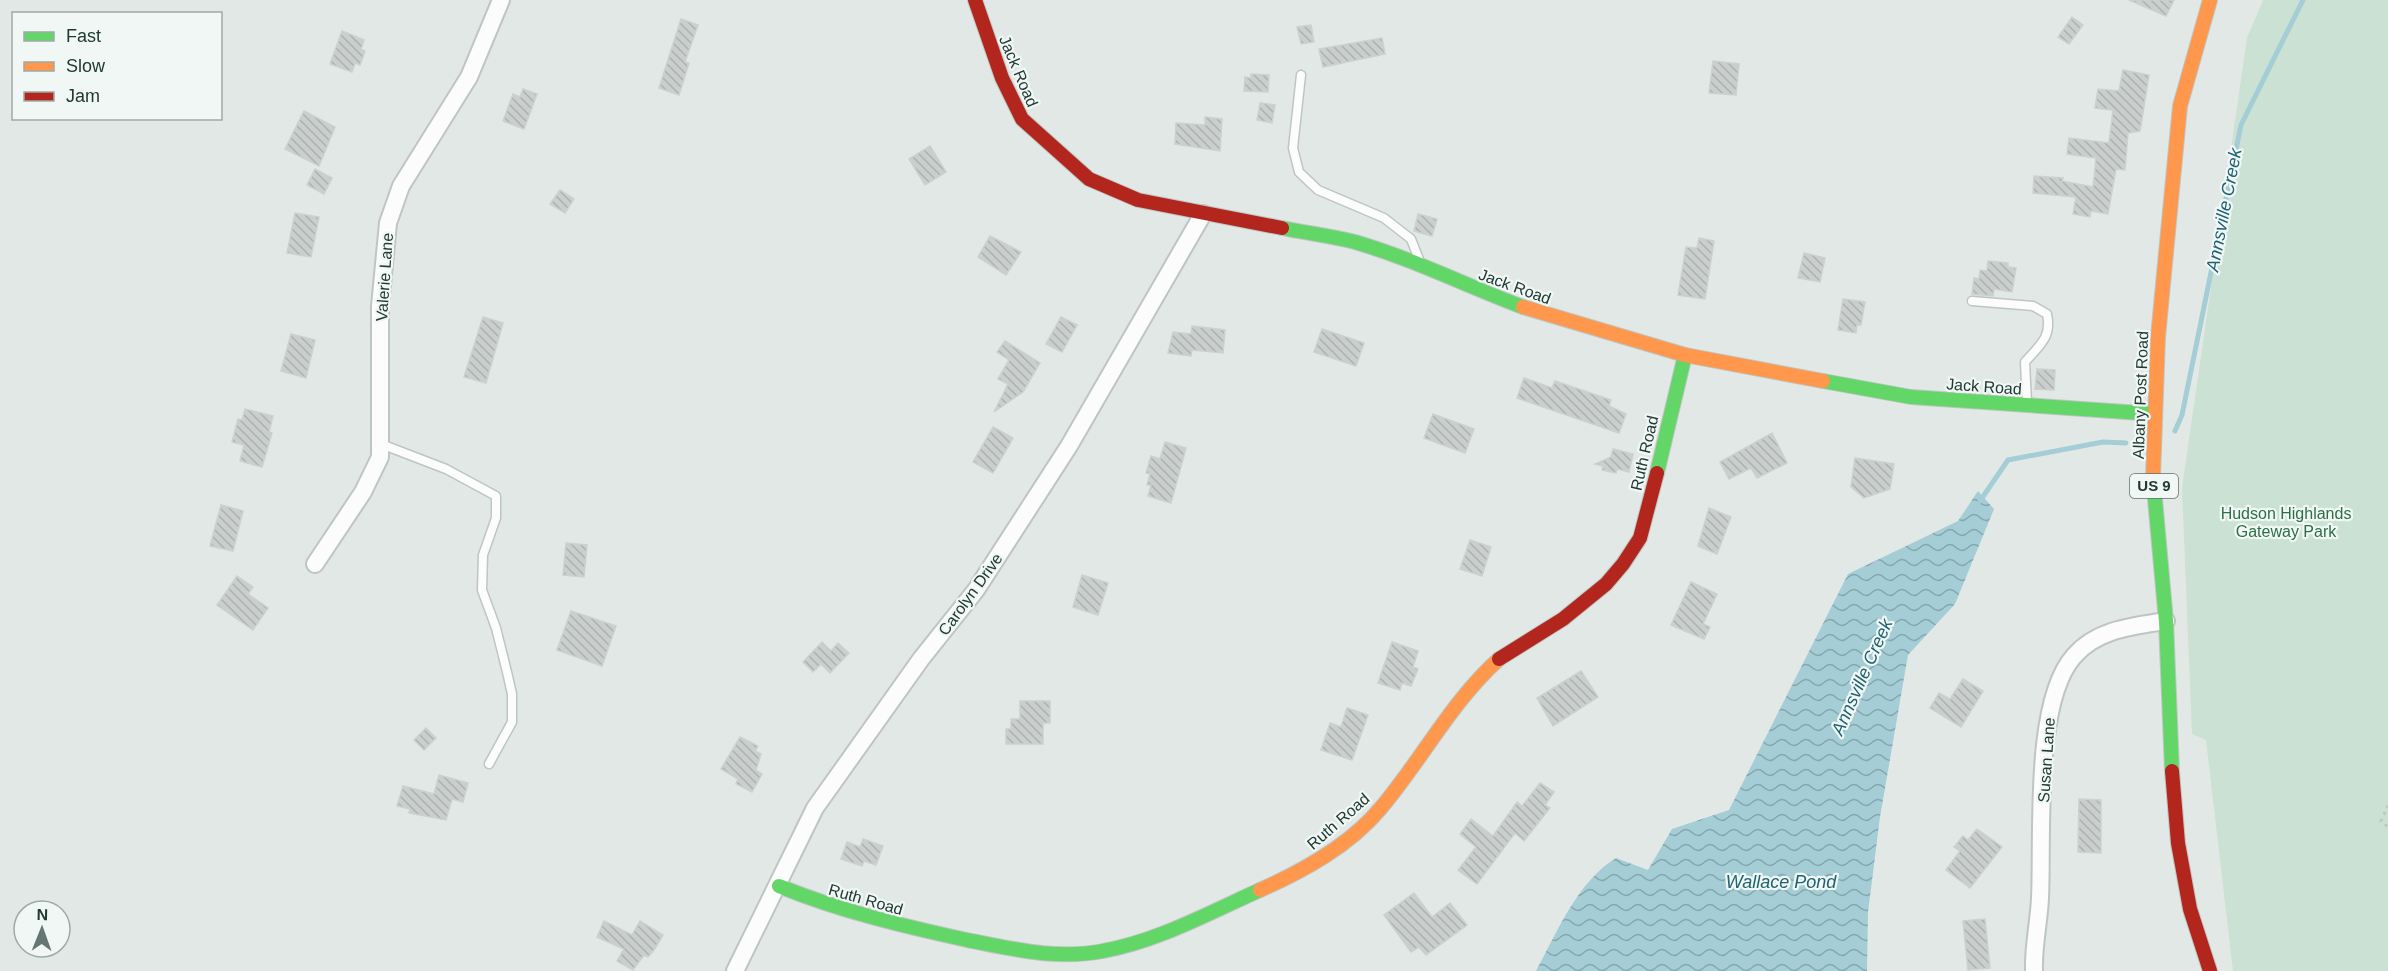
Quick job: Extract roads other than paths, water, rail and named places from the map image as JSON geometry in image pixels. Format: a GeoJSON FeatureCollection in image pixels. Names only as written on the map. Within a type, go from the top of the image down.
{"type":"FeatureCollection","features":[{"type":"Feature","properties":{"kind":"main road","name":"Jack Road"},"geometry":{"type":"LineString","coordinates":[[975,0],[1002,78],[1022,119],[1043,141],[1066,157],[1089,179],[1138,200],[1354,242],[1542,314],[1685,355],[1911,397],[2155,414]]}},
{"type":"Feature","properties":{"kind":"main road","name":"Albany Post Road"},"geometry":{"type":"LineString","coordinates":[[2210,0],[2180,106],[2158,337],[2153,480],[2166,621],[2171,765],[2178,843],[2190,909],[2210,971]]}},
{"type":"Feature","properties":{"kind":"main road","name":"Ruth Road"},"geometry":{"type":"LineString","coordinates":[[779,886],[821,903],[901,926],[1043,956],[1102,951],[1154,937],[1304,871],[1346,840],[1378,811],[1478,678],[1505,654],[1563,619],[1606,584],[1623,564],[1640,538],[1650,505],[1685,355]]}},
{"type":"Feature","properties":{"kind":"street","name":"Valerie Lane"},"geometry":{"type":"LineString","coordinates":[[315,564],[363,492],[378,464],[381,444],[380,306],[388,223],[400,186],[469,77],[501,0]]}},
{"type":"Feature","properties":{"kind":"street","name":"Carolyn Drive"},"geometry":{"type":"LineString","coordinates":[[735,971],[779,886],[815,808],[921,659],[976,590],[1069,446],[1203,214]]}},
{"type":"Feature","properties":{"kind":"street","name":"Susan Lane"},"geometry":{"type":"LineString","coordinates":[[2034,971],[2040,900],[2045,754],[2049,710],[2061,676],[2074,655],[2100,636],[2127,627],[2166,621]]}},
{"type":"Feature","properties":{"kind":"lane"},"geometry":{"type":"LineString","coordinates":[[1302,75],[1293,148],[1299,172],[1318,190],[1384,218],[1411,239],[1421,266]]}},
{"type":"Feature","properties":{"kind":"lane"},"geometry":{"type":"LineString","coordinates":[[1972,301],[2033,306],[2047,314],[2050,328],[2043,342],[2025,362],[2027,405]]}},
{"type":"Feature","properties":{"kind":"lane"},"geometry":{"type":"LineString","coordinates":[[381,444],[446,469],[496,496],[496,518],[483,555],[482,590],[507,672],[512,694],[512,722],[489,764]]}},
{"type":"Feature","properties":{"kind":"water","name":"Wallace Pond"},"geometry":{"type":"Polygon","coordinates":[[[1978,491],[1994,509],[1955,604],[1908,655],[1880,817],[1868,912],[1867,971],[1536,971],[1570,909],[1590,880],[1603,868],[1616,858],[1648,870],[1672,829],[1729,810],[1848,574],[1958,521],[1978,491]]]}},
{"type":"Feature","properties":{"kind":"waterway","name":"Annsville Creek"},"geometry":{"type":"LineString","coordinates":[[2175,431],[2182,415],[2241,125],[2303,0]]}},
{"type":"Feature","properties":{"kind":"waterway","name":"Annsville Creek"},"geometry":{"type":"LineString","coordinates":[[1980,501],[2008,460],[2103,442],[2126,443]]}},
{"type":"Feature","properties":{"kind":"park label","name":"Hudson Highlands Gateway Park"},"geometry":{"type":"Point","coordinates":[2286,522]}}]}
